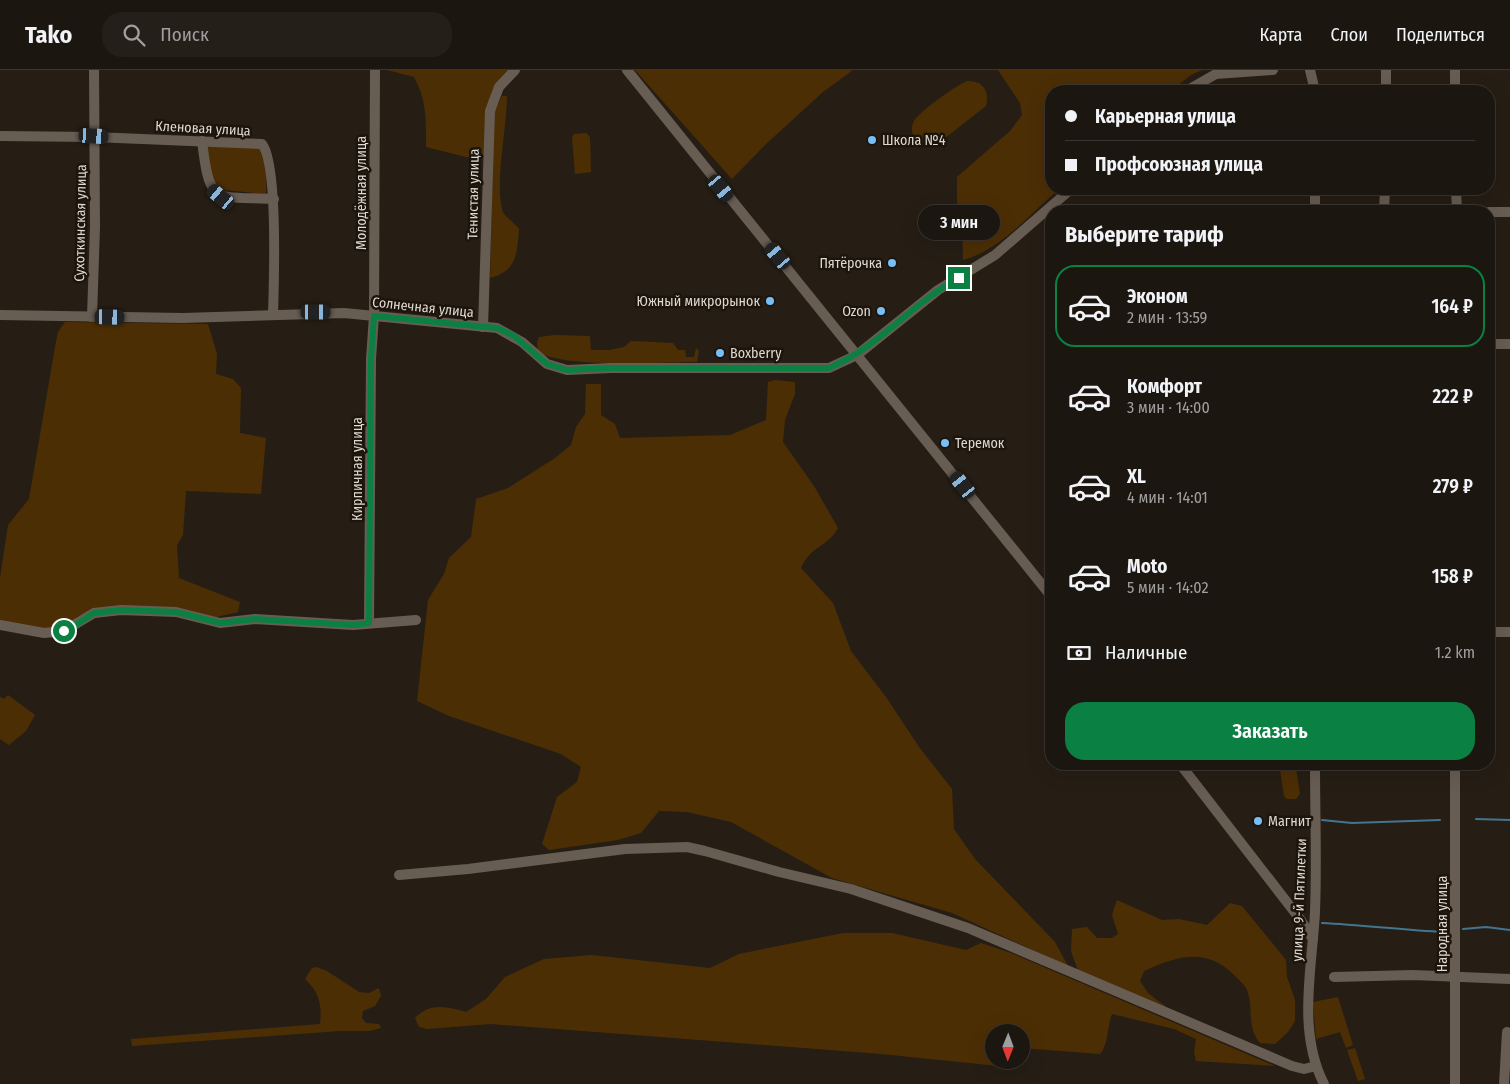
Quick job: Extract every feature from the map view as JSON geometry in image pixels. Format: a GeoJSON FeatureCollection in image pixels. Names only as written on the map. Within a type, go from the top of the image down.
{"type":"FeatureCollection","features":[{"type":"Feature","properties":{"kind":"street","name":"Сухоткинская улица"},"geometry":{"type":"LineString","coordinates":[[92,317],[95,227],[94,70]]}},
{"type":"Feature","properties":{"kind":"street","name":"Молодёжная улица"},"geometry":{"type":"LineString","coordinates":[[374,316],[375,70]]}},
{"type":"Feature","properties":{"kind":"street","name":"Тенистая улица"},"geometry":{"type":"LineString","coordinates":[[483,326],[490,111],[499,87],[514,70]]}},
{"type":"Feature","properties":{"kind":"street"},"geometry":{"type":"LineString","coordinates":[[626,70],[1045,589]]}},
{"type":"Feature","properties":{"kind":"street"},"geometry":{"type":"LineString","coordinates":[[1197,85],[1216,74],[1273,70]]}},
{"type":"Feature","properties":{"kind":"street"},"geometry":{"type":"LineString","coordinates":[[1310,70],[1314,85]]}},
{"type":"Feature","properties":{"kind":"street"},"geometry":{"type":"LineString","coordinates":[[1386,70],[1386,85]]}},
{"type":"Feature","properties":{"kind":"street"},"geometry":{"type":"LineString","coordinates":[[1454,70],[1455,85]]}},
{"type":"Feature","properties":{"kind":"street","name":"Кленовая улица"},"geometry":{"type":"LineString","coordinates":[[0,136],[94,136],[262,144],[268,151],[274,199],[273,314]]}},
{"type":"Feature","properties":{"kind":"street"},"geometry":{"type":"LineString","coordinates":[[202,141],[206,175],[210,188],[221,197],[274,199]]}},
{"type":"Feature","properties":{"kind":"street","name":"Солнечная улица"},"geometry":{"type":"LineString","coordinates":[[1053,205],[1064,195]]}},
{"type":"Feature","properties":{"kind":"street","name":"Солнечная улица"},"geometry":{"type":"LineString","coordinates":[[0,315],[183,318],[334,312],[483,326],[506,331],[522,342],[542,362],[567,370],[611,368],[829,368],[857,355],[938,290],[995,255],[1045,212]]}},
{"type":"Feature","properties":{"kind":"street"},"geometry":{"type":"LineString","coordinates":[[1495,212],[1510,212]]}},
{"type":"Feature","properties":{"kind":"street","name":"Кирпичная улица"},"geometry":{"type":"LineString","coordinates":[[369,623],[371,359],[374,316]]}},
{"type":"Feature","properties":{"kind":"street"},"geometry":{"type":"LineString","coordinates":[[1495,344],[1510,344]]}},
{"type":"Feature","properties":{"kind":"street"},"geometry":{"type":"LineString","coordinates":[[0,625],[44,633],[64,631],[94,613],[121,610],[176,612],[220,623],[255,619],[353,625],[416,620]]}},
{"type":"Feature","properties":{"kind":"street"},"geometry":{"type":"LineString","coordinates":[[1495,632],[1510,632]]}},
{"type":"Feature","properties":{"kind":"street"},"geometry":{"type":"LineString","coordinates":[[1185,770],[1313,939]]}},
{"type":"Feature","properties":{"kind":"street","name":"улица 9-й Пятилетки"},"geometry":{"type":"LineString","coordinates":[[1316,770],[1316,866],[1309,1035],[1316,1066],[1324,1084]]}},
{"type":"Feature","properties":{"kind":"street","name":"Народная улица"},"geometry":{"type":"LineString","coordinates":[[1455,770],[1455,1084]]}},
{"type":"Feature","properties":{"kind":"street"},"geometry":{"type":"LineString","coordinates":[[399,875],[468,869],[625,849],[687,847],[851,889],[968,928],[1292,1066],[1304,1069],[1316,1066]]}},
{"type":"Feature","properties":{"kind":"street"},"geometry":{"type":"LineString","coordinates":[[1334,977],[1456,976],[1510,979]]}},
{"type":"Feature","properties":{"kind":"street"},"geometry":{"type":"LineString","coordinates":[[1504,1084],[1507,1032]]}},
{"type":"Feature","properties":{"kind":"shaded area"},"geometry":{"type":"Polygon","coordinates":[[[387,70],[515,70],[499,87],[488,154],[470,158],[426,147],[424,102],[414,77],[387,70]]]}},
{"type":"Feature","properties":{"kind":"shaded area"},"geometry":{"type":"Polygon","coordinates":[[[635,70],[853,70],[823,92],[766,144],[732,179],[635,70]]]}},
{"type":"Feature","properties":{"kind":"shaded area"},"geometry":{"type":"Polygon","coordinates":[[[998,70],[1202,70],[1191,75],[1178,85],[1045,85],[1045,195],[1053,195],[1002,240],[977,255],[963,260],[962,223],[957,202],[957,177],[1010,131],[1022,115],[1020,103],[998,70]]]}},
{"type":"Feature","properties":{"kind":"shaded area"},"geometry":{"type":"Polygon","coordinates":[[[967,81],[973,81],[984,88],[987,96],[986,106],[936,145],[927,146],[920,144],[914,138],[912,132],[914,121],[923,111],[967,81]]]}},
{"type":"Feature","properties":{"kind":"shaded area"},"geometry":{"type":"Polygon","coordinates":[[[502,96],[507,96],[500,198],[503,212],[519,229],[516,254],[511,266],[499,275],[490,278],[494,113],[502,96]]]}},
{"type":"Feature","properties":{"kind":"shaded area"},"geometry":{"type":"Polygon","coordinates":[[[586,133],[590,137],[591,172],[575,174],[572,137],[574,134],[586,133]]]}},
{"type":"Feature","properties":{"kind":"shaded area"},"geometry":{"type":"Polygon","coordinates":[[[211,144],[260,147],[267,157],[266,194],[223,190],[213,184],[207,147],[211,144]]]}},
{"type":"Feature","properties":{"kind":"shaded area"},"geometry":{"type":"Polygon","coordinates":[[[65,322],[208,324],[217,354],[216,374],[233,379],[241,388],[240,433],[266,438],[261,494],[186,491],[183,535],[177,545],[179,578],[240,602],[238,612],[217,617],[97,610],[78,616],[70,626],[53,630],[0,623],[0,578],[8,525],[29,499],[58,332],[65,322]]]}},
{"type":"Feature","properties":{"kind":"shaded area"},"geometry":{"type":"Polygon","coordinates":[[[555,335],[590,336],[591,350],[609,350],[624,347],[631,341],[673,343],[678,350],[685,350],[686,357],[694,357],[696,348],[699,351],[697,362],[614,363],[567,360],[550,357],[538,351],[537,343],[539,337],[555,335]]]}},
{"type":"Feature","properties":{"kind":"shaded area"},"geometry":{"type":"Polygon","coordinates":[[[775,380],[795,382],[795,394],[785,420],[783,442],[814,486],[838,528],[829,540],[814,550],[801,568],[833,603],[851,651],[886,697],[919,747],[952,789],[954,829],[975,859],[1055,942],[1068,966],[952,913],[832,878],[731,822],[687,812],[659,811],[641,833],[618,840],[549,850],[542,844],[557,797],[577,782],[581,767],[561,754],[449,716],[417,701],[428,600],[444,574],[449,558],[471,537],[476,499],[508,488],[555,458],[571,445],[576,427],[585,414],[586,384],[601,384],[601,415],[615,424],[620,438],[730,435],[766,420],[768,382],[775,380]]]}},
{"type":"Feature","properties":{"kind":"shaded area"},"geometry":{"type":"Polygon","coordinates":[[[8,695],[35,715],[26,731],[9,745],[0,739],[0,697],[4,699],[8,695]]]}},
{"type":"Feature","properties":{"kind":"shaded area"},"geometry":{"type":"Polygon","coordinates":[[[1280,770],[1296,770],[1300,794],[1296,799],[1287,799],[1284,796],[1280,770]]]}},
{"type":"Feature","properties":{"kind":"shaded area"},"geometry":{"type":"Polygon","coordinates":[[[1117,900],[1162,920],[1179,919],[1207,925],[1230,903],[1242,906],[1286,960],[1287,977],[1295,1000],[1295,1021],[1288,1032],[1275,1044],[1260,1043],[1255,1036],[1251,1023],[1249,995],[1246,988],[1223,966],[1212,960],[1201,957],[1179,958],[1144,971],[1140,981],[1148,993],[1174,1013],[1078,971],[1071,951],[1072,929],[1087,927],[1097,938],[1112,938],[1118,934],[1112,915],[1117,900]]]}},
{"type":"Feature","properties":{"kind":"shaded area"},"geometry":{"type":"Polygon","coordinates":[[[843,933],[892,933],[966,950],[981,943],[1011,953],[1275,1066],[1196,1061],[1194,1052],[1196,1039],[1174,1029],[1112,1014],[1105,1045],[1100,1054],[1030,1049],[1030,1024],[985,1024],[985,1065],[881,1054],[491,1024],[427,1029],[419,1027],[415,1018],[427,1010],[439,1007],[466,1012],[486,999],[505,977],[544,959],[592,955],[710,968],[739,954],[843,933]]]}},
{"type":"Feature","properties":{"kind":"shaded area"},"geometry":{"type":"Polygon","coordinates":[[[316,967],[327,971],[359,992],[369,993],[379,988],[381,996],[375,1006],[363,1011],[362,1018],[366,1023],[379,1024],[381,1028],[370,1031],[340,1031],[132,1046],[131,1039],[320,1024],[321,1011],[317,994],[305,979],[312,968],[316,967]]]}},
{"type":"Feature","properties":{"kind":"shaded area"},"geometry":{"type":"Polygon","coordinates":[[[1338,997],[1353,1045],[1346,1048],[1340,1032],[1316,1039],[1313,1002],[1338,997]]]}},
{"type":"Feature","properties":{"kind":"shaded area"},"geometry":{"type":"Polygon","coordinates":[[[1355,1048],[1365,1079],[1358,1081],[1347,1050],[1355,1048]]]}},
{"type":"Feature","properties":{"kind":"waterway"},"geometry":{"type":"LineString","coordinates":[[1476,819],[1510,820]]}},
{"type":"Feature","properties":{"kind":"waterway"},"geometry":{"type":"LineString","coordinates":[[1322,820],[1352,823],[1440,820]]}},
{"type":"Feature","properties":{"kind":"waterway"},"geometry":{"type":"LineString","coordinates":[[1322,923],[1444,932]]}},
{"type":"Feature","properties":{"kind":"waterway"},"geometry":{"type":"LineString","coordinates":[[1463,929],[1486,927],[1510,930]]}},
{"type":"Feature","properties":{"kind":"place","name":"Школа №4"},"geometry":{"type":"Point","coordinates":[872,140]}},
{"type":"Feature","properties":{"kind":"place","name":"Пятёрочка"},"geometry":{"type":"Point","coordinates":[892,263]}},
{"type":"Feature","properties":{"kind":"place","name":"Южный микрорынок"},"geometry":{"type":"Point","coordinates":[770,301]}},
{"type":"Feature","properties":{"kind":"place","name":"Ozon"},"geometry":{"type":"Point","coordinates":[881,311]}},
{"type":"Feature","properties":{"kind":"place","name":"Boxberry"},"geometry":{"type":"Point","coordinates":[720,353]}},
{"type":"Feature","properties":{"kind":"place","name":"Теремок"},"geometry":{"type":"Point","coordinates":[945,443]}},
{"type":"Feature","properties":{"kind":"place","name":"Магнит"},"geometry":{"type":"Point","coordinates":[1258,821]}},
{"type":"Feature","properties":{"kind":"route"},"geometry":{"type":"LineString","coordinates":[[64,631],[94,613],[121,610],[176,612],[220,623],[255,619],[353,625],[369,623],[372,472],[371,359],[374,316],[497,328],[506,331],[522,342],[542,362],[567,370],[598,368],[829,368],[857,355],[923,302],[959,278]]}}]}
